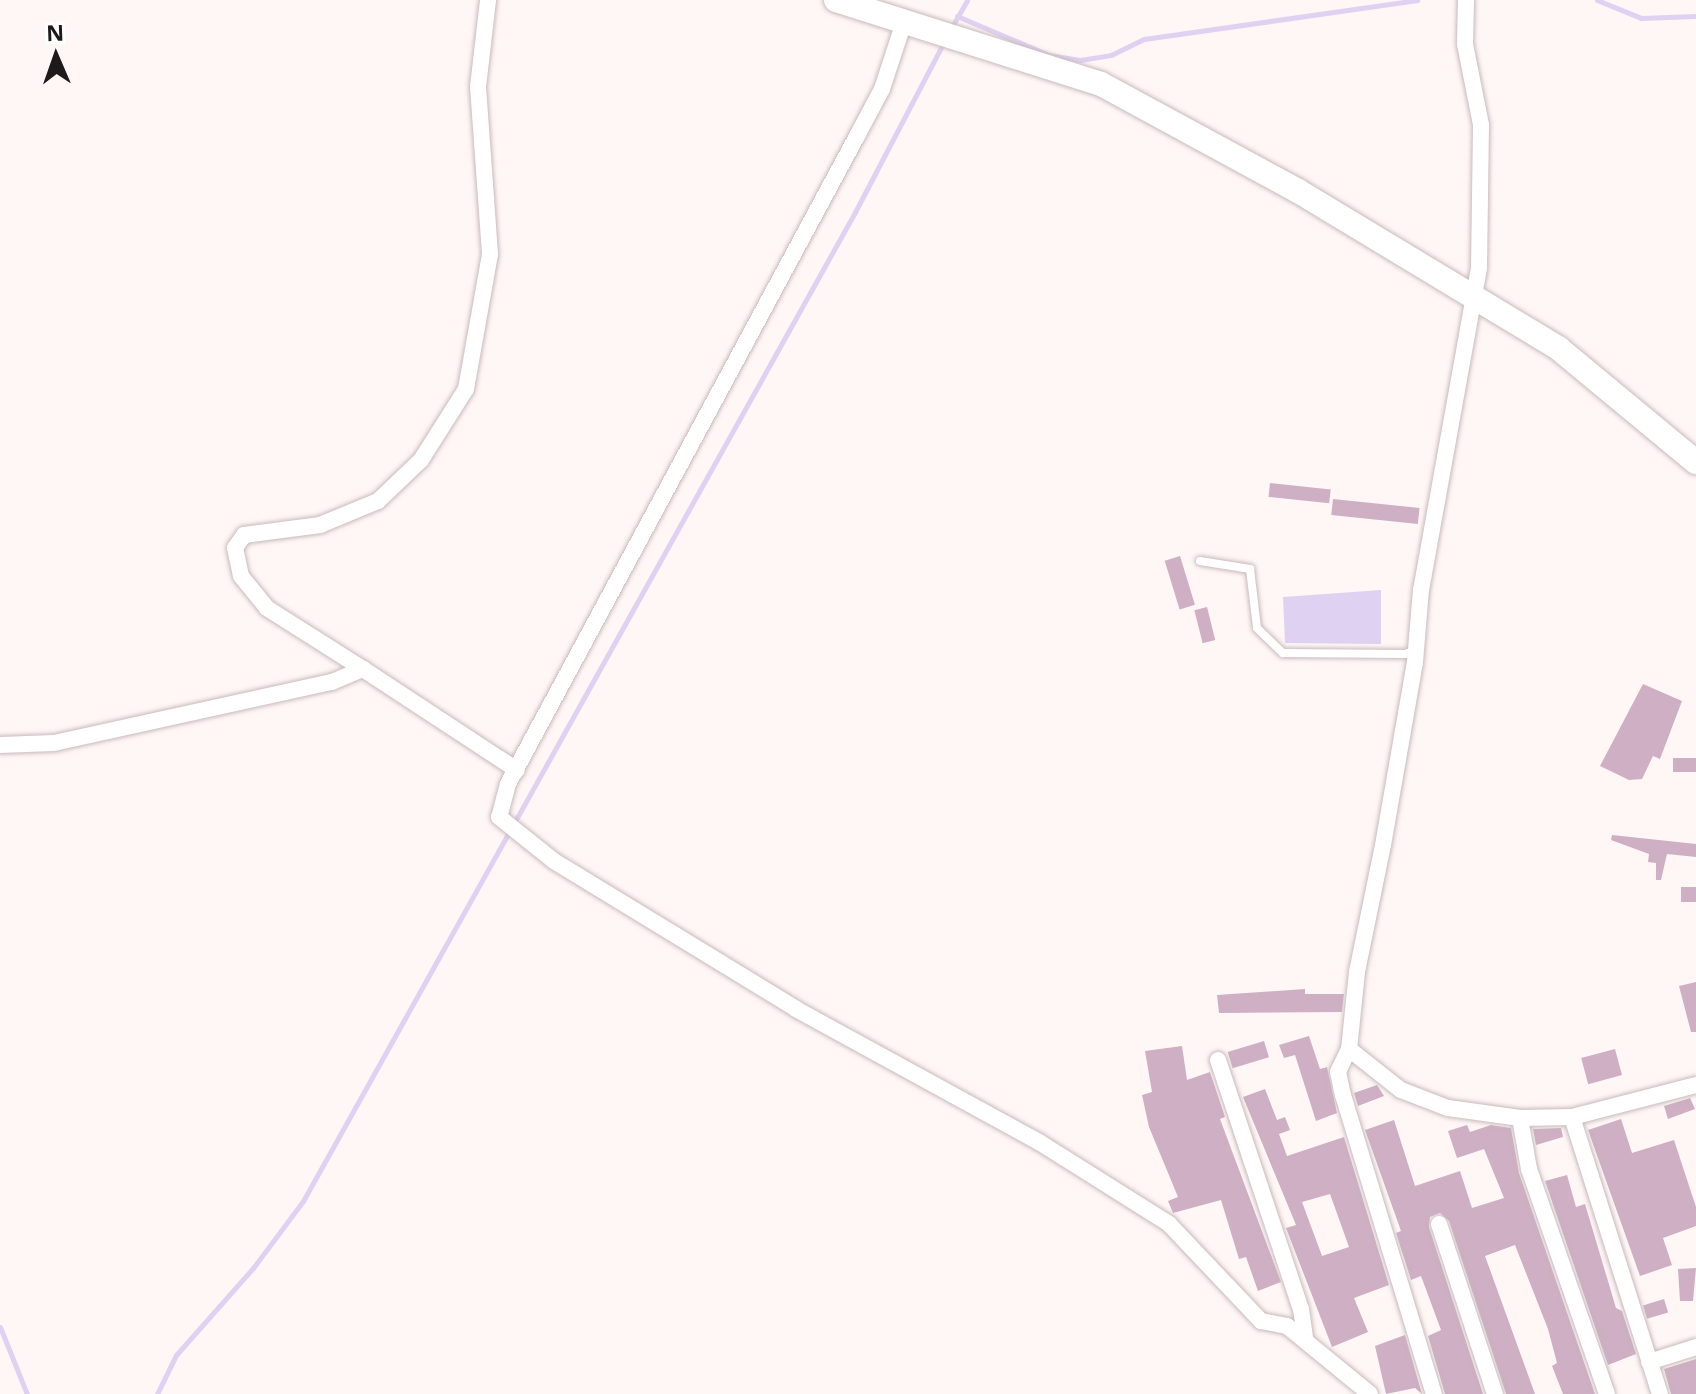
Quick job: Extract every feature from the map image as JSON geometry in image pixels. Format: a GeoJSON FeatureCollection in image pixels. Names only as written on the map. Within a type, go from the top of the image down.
{"type":"FeatureCollection","features":[{"type":"Feature","properties":{"kind":"main road"},"geometry":{"type":"LineString","coordinates":[[836,0],[930,26],[1101,84],[1298,191],[1558,348],[1696,462]]}},
{"type":"Feature","properties":{"kind":"street"},"geometry":{"type":"LineString","coordinates":[[488,0],[478,87],[490,254],[466,389],[421,460],[378,501],[320,525],[244,535],[235,548],[241,576],[267,608],[517,770]]}},
{"type":"Feature","properties":{"kind":"street"},"geometry":{"type":"LineString","coordinates":[[1434,1394],[1338,1072],[1349,1049],[1357,972],[1416,649],[1421,589],[1474,297],[1481,125],[1465,44],[1466,0]]}},
{"type":"Feature","properties":{"kind":"street"},"geometry":{"type":"LineString","coordinates":[[905,19],[882,89],[501,797],[499,817],[522,831],[554,861],[796,1009],[1039,1142],[1169,1224],[1261,1321],[1287,1326],[1370,1394]]}},
{"type":"Feature","properties":{"kind":"street"},"geometry":{"type":"LineString","coordinates":[[0,745],[54,743],[332,682],[363,669]]}},
{"type":"Feature","properties":{"kind":"street"},"geometry":{"type":"LineString","coordinates":[[1349,1049],[1401,1090],[1448,1108],[1520,1118],[1572,1117],[1696,1085]]}},
{"type":"Feature","properties":{"kind":"street"},"geometry":{"type":"LineString","coordinates":[[1218,1060],[1301,1309],[1305,1339]]}},
{"type":"Feature","properties":{"kind":"street"},"geometry":{"type":"LineString","coordinates":[[1572,1117],[1660,1394]]}},
{"type":"Feature","properties":{"kind":"street"},"geometry":{"type":"LineString","coordinates":[[1520,1118],[1529,1169],[1607,1394]]}},
{"type":"Feature","properties":{"kind":"street"},"geometry":{"type":"LineString","coordinates":[[1439,1224],[1495,1394]]}},
{"type":"Feature","properties":{"kind":"street"},"geometry":{"type":"LineString","coordinates":[[1649,1362],[1696,1347]]}},
{"type":"Feature","properties":{"kind":"lane"},"geometry":{"type":"LineString","coordinates":[[1200,561],[1250,569],[1257,628],[1283,653],[1405,654],[1416,649]]}},
{"type":"Feature","properties":{"kind":"shaded area"},"geometry":{"type":"Polygon","coordinates":[[[1381,590],[1381,644],[1285,643],[1283,597],[1381,590]]]}},
{"type":"Feature","properties":{"kind":"building"},"geometry":{"type":"Polygon","coordinates":[[[1270,483],[1331,489],[1329,503],[1269,497],[1270,483]]]}},
{"type":"Feature","properties":{"kind":"building"},"geometry":{"type":"Polygon","coordinates":[[[1333,499],[1420,508],[1418,524],[1331,515],[1333,499]]]}},
{"type":"Feature","properties":{"kind":"building"},"geometry":{"type":"Polygon","coordinates":[[[1180,556],[1195,605],[1180,609],[1165,561],[1180,556]]]}},
{"type":"Feature","properties":{"kind":"building"},"geometry":{"type":"Polygon","coordinates":[[[1207,607],[1215,640],[1203,643],[1194,610],[1207,607]]]}},
{"type":"Feature","properties":{"kind":"building"},"geometry":{"type":"Polygon","coordinates":[[[1643,684],[1682,701],[1660,759],[1653,756],[1642,779],[1629,780],[1600,766],[1643,684]]]}},
{"type":"Feature","properties":{"kind":"building"},"geometry":{"type":"Polygon","coordinates":[[[1673,758],[1696,758],[1696,772],[1673,772],[1673,758]]]}},
{"type":"Feature","properties":{"kind":"building"},"geometry":{"type":"Polygon","coordinates":[[[1612,835],[1696,844],[1696,857],[1667,854],[1661,880],[1656,880],[1656,863],[1648,862],[1649,854],[1611,840],[1612,835]]]}},
{"type":"Feature","properties":{"kind":"building"},"geometry":{"type":"Polygon","coordinates":[[[1681,887],[1696,887],[1696,902],[1681,902],[1681,887]]]}},
{"type":"Feature","properties":{"kind":"building"},"geometry":{"type":"Polygon","coordinates":[[[1696,982],[1696,1032],[1691,1032],[1679,986],[1696,982]]]}},
{"type":"Feature","properties":{"kind":"building"},"geometry":{"type":"Polygon","coordinates":[[[1305,989],[1305,994],[1344,994],[1342,1012],[1219,1013],[1217,995],[1305,989]]]}},
{"type":"Feature","properties":{"kind":"building"},"geometry":{"type":"Polygon","coordinates":[[[1309,1036],[1320,1069],[1327,1067],[1337,1113],[1316,1121],[1295,1055],[1284,1058],[1279,1045],[1309,1036]]]}},
{"type":"Feature","properties":{"kind":"building"},"geometry":{"type":"Polygon","coordinates":[[[1264,1041],[1269,1057],[1233,1068],[1228,1052],[1264,1041]]]}},
{"type":"Feature","properties":{"kind":"building"},"geometry":{"type":"Polygon","coordinates":[[[1182,1046],[1187,1080],[1210,1072],[1225,1117],[1220,1119],[1281,1282],[1258,1291],[1246,1257],[1239,1259],[1221,1200],[1173,1213],[1168,1201],[1178,1197],[1149,1127],[1142,1095],[1152,1092],[1145,1051],[1182,1046]]]}},
{"type":"Feature","properties":{"kind":"building"},"geometry":{"type":"Polygon","coordinates":[[[1615,1049],[1622,1075],[1588,1084],[1581,1058],[1615,1049]]]}},
{"type":"Feature","properties":{"kind":"building"},"geometry":{"type":"Polygon","coordinates":[[[1377,1085],[1384,1096],[1358,1106],[1354,1093],[1377,1085]]]}},
{"type":"Feature","properties":{"kind":"building"},"geometry":{"type":"Polygon","coordinates":[[[1265,1089],[1277,1120],[1285,1117],[1290,1130],[1279,1134],[1287,1156],[1344,1137],[1389,1285],[1354,1298],[1368,1332],[1332,1347],[1286,1228],[1296,1225],[1243,1097],[1265,1089]],[[1330,1194],[1302,1202],[1322,1256],[1349,1247],[1330,1194]]]}},
{"type":"Feature","properties":{"kind":"building"},"geometry":{"type":"Polygon","coordinates":[[[1690,1098],[1695,1109],[1668,1119],[1664,1106],[1690,1098]]]}},
{"type":"Feature","properties":{"kind":"building"},"geometry":{"type":"Polygon","coordinates":[[[1621,1119],[1632,1153],[1674,1140],[1696,1207],[1696,1226],[1663,1238],[1672,1265],[1640,1276],[1588,1130],[1621,1119]]]}},
{"type":"Feature","properties":{"kind":"building"},"geometry":{"type":"Polygon","coordinates":[[[1394,1120],[1415,1186],[1460,1171],[1472,1208],[1504,1198],[1484,1149],[1457,1158],[1448,1131],[1467,1125],[1470,1132],[1491,1125],[1511,1128],[1519,1173],[1595,1394],[1563,1394],[1552,1366],[1557,1363],[1548,1329],[1515,1245],[1485,1256],[1535,1394],[1506,1394],[1449,1221],[1440,1213],[1430,1217],[1429,1227],[1483,1394],[1445,1394],[1428,1336],[1441,1330],[1421,1276],[1411,1280],[1396,1233],[1401,1231],[1365,1130],[1394,1120]]]}},
{"type":"Feature","properties":{"kind":"building"},"geometry":{"type":"Polygon","coordinates":[[[1561,1128],[1563,1137],[1536,1145],[1533,1129],[1561,1128]]]}},
{"type":"Feature","properties":{"kind":"building"},"geometry":{"type":"Polygon","coordinates":[[[1567,1175],[1576,1207],[1585,1204],[1616,1308],[1622,1311],[1636,1354],[1608,1365],[1545,1181],[1567,1175]]]}},
{"type":"Feature","properties":{"kind":"building"},"geometry":{"type":"Polygon","coordinates":[[[1696,1268],[1693,1301],[1680,1301],[1678,1269],[1696,1268]]]}},
{"type":"Feature","properties":{"kind":"building"},"geometry":{"type":"Polygon","coordinates":[[[1664,1299],[1668,1312],[1647,1319],[1643,1305],[1664,1299]]]}},
{"type":"Feature","properties":{"kind":"building"},"geometry":{"type":"Polygon","coordinates":[[[1405,1335],[1422,1394],[1415,1388],[1386,1394],[1375,1346],[1405,1335]]]}},
{"type":"Feature","properties":{"kind":"building"},"geometry":{"type":"Polygon","coordinates":[[[1696,1359],[1696,1394],[1671,1394],[1664,1369],[1696,1359]]]}},
{"type":"Feature","properties":{"kind":"waterway"},"geometry":{"type":"LineString","coordinates":[[950,30],[967,0]]}},
{"type":"Feature","properties":{"kind":"waterway"},"geometry":{"type":"LineString","coordinates":[[957,16],[1049,55],[1080,60],[1111,55],[1144,39],[1417,0]]}},
{"type":"Feature","properties":{"kind":"waterway"},"geometry":{"type":"LineString","coordinates":[[1597,0],[1641,18],[1696,16]]}},
{"type":"Feature","properties":{"kind":"waterway"},"geometry":{"type":"LineString","coordinates":[[157,1394],[176,1355],[253,1268],[303,1201],[855,212],[944,42]]}},
{"type":"Feature","properties":{"kind":"waterway"},"geometry":{"type":"LineString","coordinates":[[0,1327],[27,1394]]}}]}
